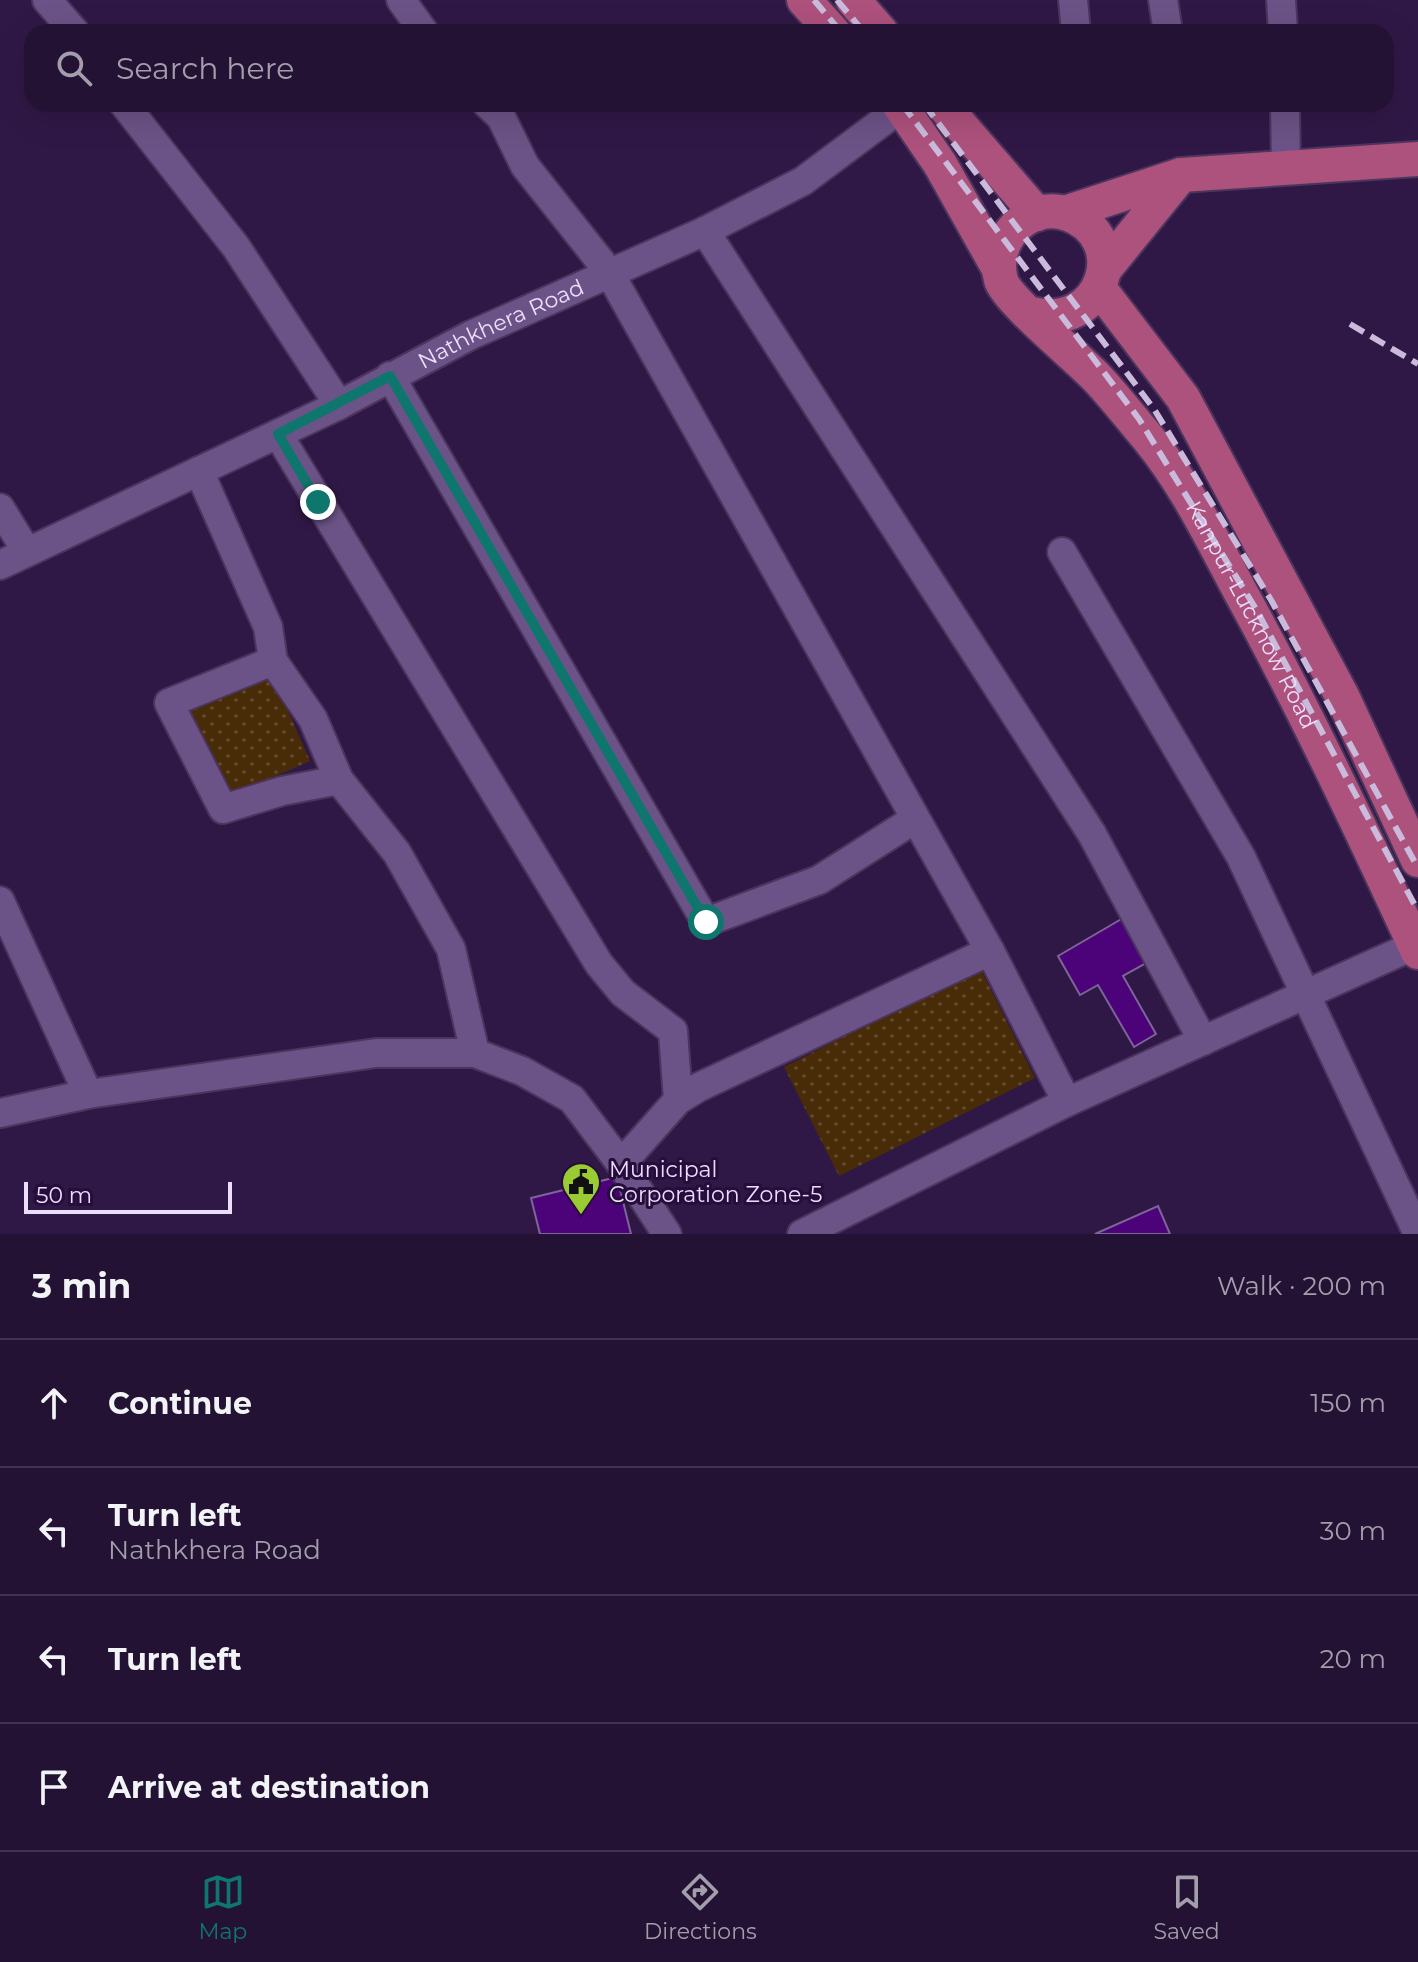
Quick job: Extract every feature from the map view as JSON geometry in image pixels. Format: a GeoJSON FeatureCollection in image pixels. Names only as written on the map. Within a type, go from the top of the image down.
{"type":"FeatureCollection","features":[{"type":"Feature","properties":{"kind":"main road"},"geometry":{"type":"LineString","coordinates":[[804,0],[826,24]]}},
{"type":"Feature","properties":{"kind":"main road"},"geometry":{"type":"LineString","coordinates":[[853,0],[874,24]]}},
{"type":"Feature","properties":{"kind":"main road"},"geometry":{"type":"LineString","coordinates":[[906,112],[940,164],[999,269],[1013,301],[1032,314],[1063,316],[1078,311],[1181,175]]}},
{"type":"Feature","properties":{"kind":"main road"},"geometry":{"type":"LineString","coordinates":[[950,112],[1051,213],[1082,221],[1095,234],[1103,251],[1102,279]]}},
{"type":"Feature","properties":{"kind":"main road"},"geometry":{"type":"LineString","coordinates":[[999,269],[1004,241],[1012,229],[1051,213],[1181,175],[1418,159]]}},
{"type":"Feature","properties":{"kind":"main road","name":"Kanpur-Lucknow Road"},"geometry":{"type":"LineString","coordinates":[[1102,279],[1183,398],[1342,696],[1418,860]]}},
{"type":"Feature","properties":{"kind":"main road","name":"Kanpur-Lucknow Road"},"geometry":{"type":"LineString","coordinates":[[1032,314],[1099,380],[1165,459],[1301,702],[1416,948]]}},
{"type":"Feature","properties":{"kind":"street"},"geometry":{"type":"LineString","coordinates":[[47,0],[68,24]]}},
{"type":"Feature","properties":{"kind":"street"},"geometry":{"type":"LineString","coordinates":[[401,0],[418,24]]}},
{"type":"Feature","properties":{"kind":"street"},"geometry":{"type":"LineString","coordinates":[[1073,0],[1075,24]]}},
{"type":"Feature","properties":{"kind":"street"},"geometry":{"type":"LineString","coordinates":[[1163,0],[1167,24]]}},
{"type":"Feature","properties":{"kind":"street"},"geometry":{"type":"LineString","coordinates":[[1281,0],[1282,24]]}},
{"type":"Feature","properties":{"kind":"street"},"geometry":{"type":"LineString","coordinates":[[130,112],[236,247],[339,405]]}},
{"type":"Feature","properties":{"kind":"street"},"geometry":{"type":"LineString","coordinates":[[496,112],[525,166],[609,272],[990,951],[1067,1102]]}},
{"type":"Feature","properties":{"kind":"street","name":"Nathkhera Road"},"geometry":{"type":"LineString","coordinates":[[0,565],[339,405],[390,376],[609,272],[705,231],[803,181],[892,112]]}},
{"type":"Feature","properties":{"kind":"street"},"geometry":{"type":"LineString","coordinates":[[1285,112],[1286,168]]}},
{"type":"Feature","properties":{"kind":"street"},"geometry":{"type":"LineString","coordinates":[[705,231],[1092,834],[1203,1041]]}},
{"type":"Feature","properties":{"kind":"street"},"geometry":{"type":"LineString","coordinates":[[390,376],[706,922],[819,880],[915,819]]}},
{"type":"Feature","properties":{"kind":"street"},"geometry":{"type":"LineString","coordinates":[[278,434],[599,964],[623,993],[673,1031],[678,1100]]}},
{"type":"Feature","properties":{"kind":"street"},"geometry":{"type":"LineString","coordinates":[[199,471],[268,627],[273,661],[313,719],[339,780],[397,853],[451,949],[475,1053]]}},
{"type":"Feature","properties":{"kind":"street"},"geometry":{"type":"LineString","coordinates":[[0,508],[27,552]]}},
{"type":"Feature","properties":{"kind":"street"},"geometry":{"type":"LineString","coordinates":[[1062,552],[1241,857],[1418,1234]]}},
{"type":"Feature","properties":{"kind":"street"},"geometry":{"type":"LineString","coordinates":[[273,661],[169,703],[211,788],[223,809],[282,791],[339,780]]}},
{"type":"Feature","properties":{"kind":"street"},"geometry":{"type":"LineString","coordinates":[[0,901],[88,1094]]}},
{"type":"Feature","properties":{"kind":"street"},"geometry":{"type":"LineString","coordinates":[[802,1234],[1067,1102],[1416,948]]}},
{"type":"Feature","properties":{"kind":"street"},"geometry":{"type":"LineString","coordinates":[[621,1164],[678,1100],[990,951]]}},
{"type":"Feature","properties":{"kind":"street"},"geometry":{"type":"LineString","coordinates":[[0,1113],[88,1094],[376,1053],[475,1053],[522,1071],[572,1099],[621,1164],[667,1234]]}},
{"type":"Feature","properties":{"kind":"shaded area"},"geometry":{"type":"Polygon","coordinates":[[[271,672],[310,761],[224,799],[186,710],[271,672]]]}},
{"type":"Feature","properties":{"kind":"shaded area"},"geometry":{"type":"Polygon","coordinates":[[[980,968],[1035,1078],[839,1176],[784,1067],[980,968]]]}},
{"type":"Feature","properties":{"kind":"building"},"geometry":{"type":"Polygon","coordinates":[[[1130,914],[1155,958],[1123,976],[1156,1034],[1134,1047],[1098,985],[1080,995],[1058,956],[1130,914]]]}},
{"type":"Feature","properties":{"kind":"building","name":"Municipal Corporation Zone-5"},"geometry":{"type":"Polygon","coordinates":[[[617,1177],[631,1234],[540,1234],[531,1198],[617,1177]]]}},
{"type":"Feature","properties":{"kind":"building"},"geometry":{"type":"Polygon","coordinates":[[[1158,1206],[1170,1234],[1095,1234],[1158,1206]]]}},
{"type":"Feature","properties":{"kind":"railway"},"geometry":{"type":"LineString","coordinates":[[814,0],[834,24]]}},
{"type":"Feature","properties":{"kind":"railway"},"geometry":{"type":"LineString","coordinates":[[837,0],[857,24]]}},
{"type":"Feature","properties":{"kind":"railway"},"geometry":{"type":"LineString","coordinates":[[908,112],[1139,419],[1256,609],[1418,911]]}},
{"type":"Feature","properties":{"kind":"railway"},"geometry":{"type":"LineString","coordinates":[[930,112],[1154,409],[1271,600],[1418,868]]}},
{"type":"Feature","properties":{"kind":"railway"},"geometry":{"type":"LineString","coordinates":[[1350,324],[1418,364]]}},
{"type":"Feature","properties":{"kind":"place","name":"Municipal Corporation Zone-5"},"geometry":{"type":"Point","coordinates":[581,1216]}},
{"type":"Feature","properties":{"kind":"route"},"geometry":{"type":"LineString","coordinates":[[318,502],[278,434],[390,376],[706,922]]}}]}
